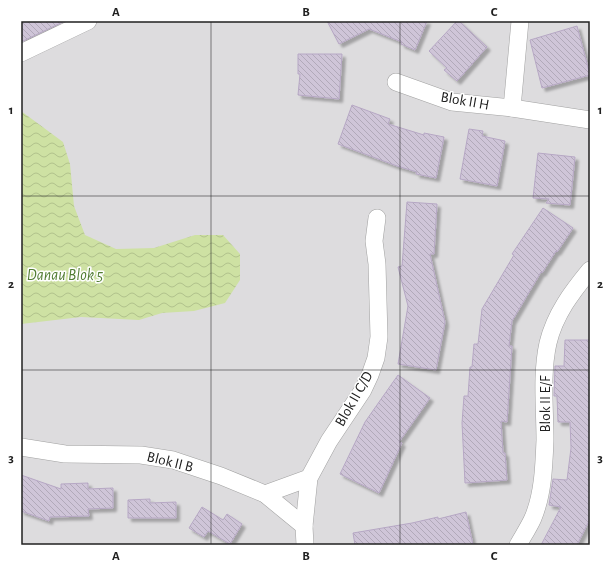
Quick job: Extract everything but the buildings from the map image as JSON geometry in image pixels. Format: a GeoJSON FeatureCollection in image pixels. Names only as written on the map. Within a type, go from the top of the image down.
{"type":"FeatureCollection","features":[{"type":"Feature","properties":{"kind":"street"},"geometry":{"type":"LineString","coordinates":[[21,53],[88,21]]}},
{"type":"Feature","properties":{"kind":"street","name":"Blok II H"},"geometry":{"type":"LineString","coordinates":[[512,108],[520,21]]}},
{"type":"Feature","properties":{"kind":"street","name":"Blok II H"},"geometry":{"type":"LineString","coordinates":[[396,82],[452,102],[512,108],[590,120]]}},
{"type":"Feature","properties":{"kind":"street","name":"Blok II C/D"},"geometry":{"type":"LineString","coordinates":[[305,545],[304,526],[309,478],[329,441],[363,390],[376,358],[379,337],[377,271],[374,241],[377,218]]}},
{"type":"Feature","properties":{"kind":"street","name":"Blok II E/F"},"geometry":{"type":"LineString","coordinates":[[518,545],[533,518],[539,498],[543,472],[545,440],[544,366],[548,343],[554,324],[563,306],[590,270]]}},
{"type":"Feature","properties":{"kind":"street","name":"Blok II B"},"geometry":{"type":"LineString","coordinates":[[21,447],[65,454],[141,455],[173,460],[221,476],[265,494],[304,526]]}},
{"type":"Feature","properties":{"kind":"street"},"geometry":{"type":"LineString","coordinates":[[265,494],[309,478]]}},
{"type":"Feature","properties":{"kind":"shaded area"},"geometry":{"type":"Polygon","coordinates":[[[21,21],[590,21],[590,545],[21,545],[21,21]]]}},
{"type":"Feature","properties":{"kind":"water","name":"Danau Blok 5"},"geometry":{"type":"Polygon","coordinates":[[[21,111],[63,142],[70,164],[74,206],[85,235],[116,249],[154,248],[195,235],[223,235],[240,254],[240,280],[225,303],[194,311],[162,313],[139,320],[81,317],[21,324],[21,111]]]}}]}
